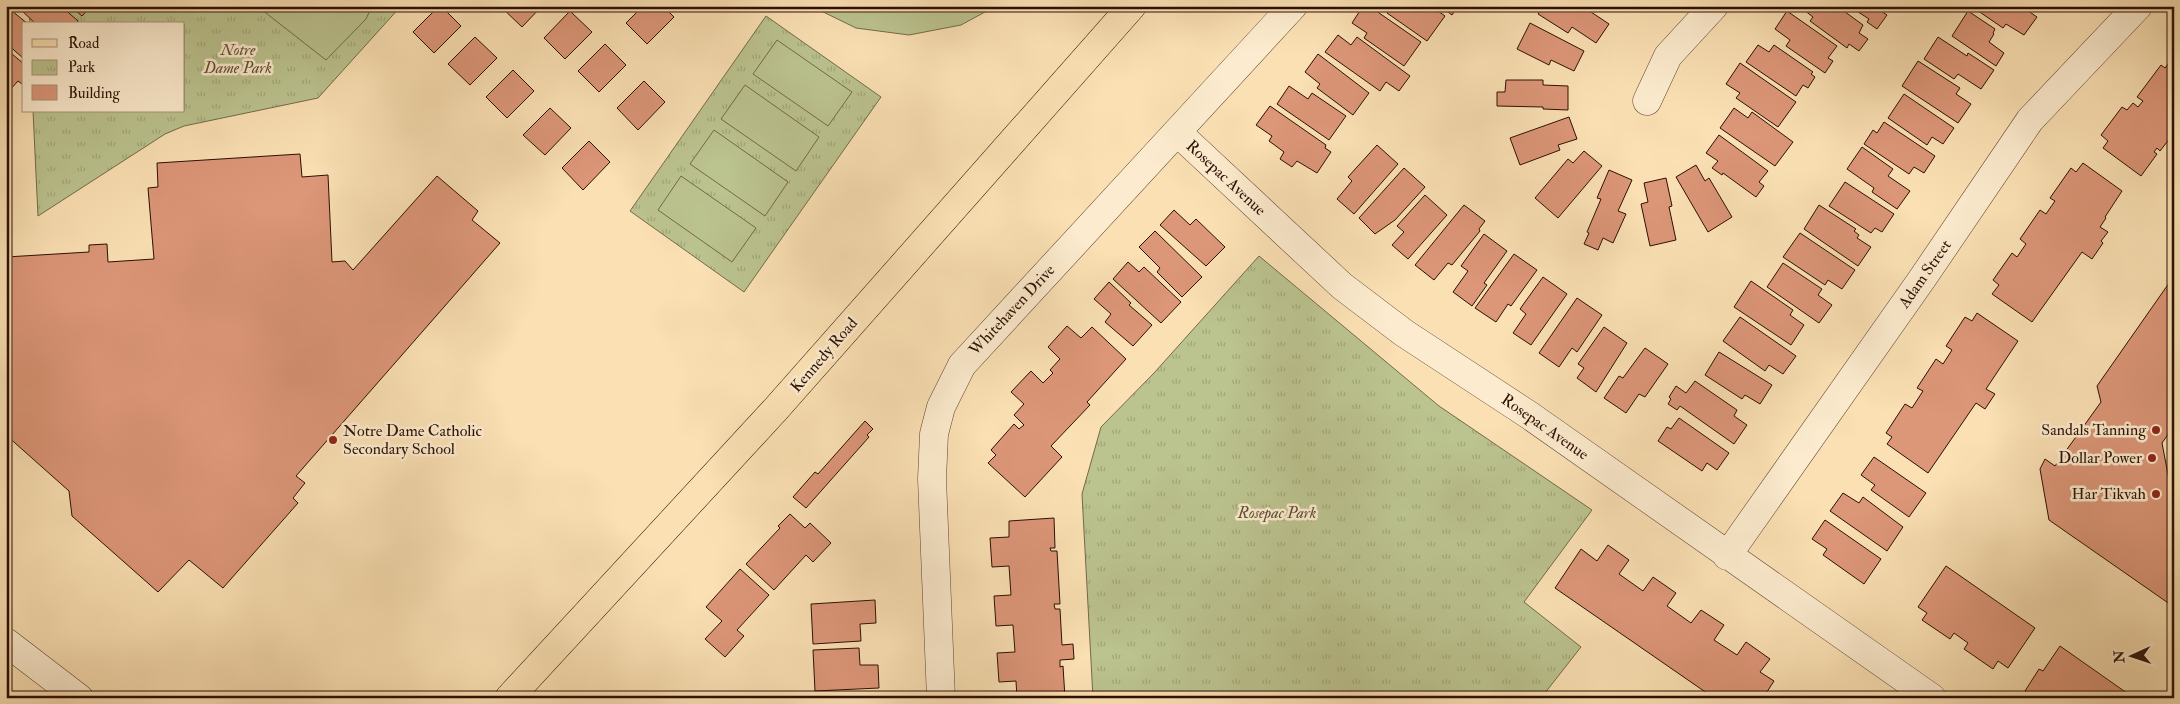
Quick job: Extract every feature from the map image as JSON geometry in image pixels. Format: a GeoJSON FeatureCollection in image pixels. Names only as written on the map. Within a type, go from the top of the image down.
{"type":"FeatureCollection","features":[{"type":"Feature","properties":{"kind":"main road","name":"Kennedy Road"},"geometry":{"type":"LineString","coordinates":[[509,698],[775,410],[1132,6]]}},
{"type":"Feature","properties":{"kind":"street","name":"Whitehaven Drive"},"geometry":{"type":"LineString","coordinates":[[941,698],[932,479],[934,434],[941,407],[962,364],[1293,6]]}},
{"type":"Feature","properties":{"kind":"street"},"geometry":{"type":"LineString","coordinates":[[1647,101],[1668,56],[1714,6]]}},
{"type":"Feature","properties":{"kind":"street","name":"Adam Street"},"geometry":{"type":"LineString","coordinates":[[1728,556],[1922,279],[2030,120],[2138,6]]}},
{"type":"Feature","properties":{"kind":"street","name":"Rosepac Avenue"},"geometry":{"type":"LineString","coordinates":[[1177,132],[1342,286],[1404,333],[1529,415],[1932,698]]}},
{"type":"Feature","properties":{"kind":"street"},"geometry":{"type":"LineString","coordinates":[[6,642],[79,698]]}},
{"type":"Feature","properties":{"kind":"green space","name":"Notre Dame Park"},"geometry":{"type":"Polygon","coordinates":[[[29,6],[401,6],[318,98],[184,126],[165,134],[38,216],[33,112],[185,112],[185,22],[30,22],[29,6]]]}},
{"type":"Feature","properties":{"kind":"green space"},"geometry":{"type":"Polygon","coordinates":[[[257,6],[372,6],[366,19],[326,60],[257,6]]]}},
{"type":"Feature","properties":{"kind":"green space"},"geometry":{"type":"Polygon","coordinates":[[[811,6],[996,6],[961,25],[909,35],[856,28],[811,6]]]}},
{"type":"Feature","properties":{"kind":"green space"},"geometry":{"type":"Polygon","coordinates":[[[766,16],[881,97],[744,292],[630,211],[766,16]]]}},
{"type":"Feature","properties":{"kind":"green space"},"geometry":{"type":"Polygon","coordinates":[[[777,40],[852,92],[828,126],[753,74],[777,40]]]}},
{"type":"Feature","properties":{"kind":"green space"},"geometry":{"type":"Polygon","coordinates":[[[745,85],[819,137],[796,171],[721,119],[745,85]]]}},
{"type":"Feature","properties":{"kind":"green space"},"geometry":{"type":"Polygon","coordinates":[[[714,130],[788,182],[765,216],[690,164],[714,130]]]}},
{"type":"Feature","properties":{"kind":"green space"},"geometry":{"type":"Polygon","coordinates":[[[681,176],[756,228],[732,262],[658,210],[681,176]]]}},
{"type":"Feature","properties":{"kind":"green space","name":"Rosepac Park"},"geometry":{"type":"Polygon","coordinates":[[[1259,256],[1439,406],[1592,510],[1524,602],[1581,647],[1541,698],[1093,698],[1082,494],[1101,427],[1154,373],[1259,256]]]}},
{"type":"Feature","properties":{"kind":"building"},"geometry":{"type":"Polygon","coordinates":[[[6,6],[26,22],[22,22],[22,57],[6,43],[6,6]]]}},
{"type":"Feature","properties":{"kind":"building"},"geometry":{"type":"Polygon","coordinates":[[[24,6],[61,6],[78,21],[34,22],[21,10],[24,6]]]}},
{"type":"Feature","properties":{"kind":"building"},"geometry":{"type":"Polygon","coordinates":[[[70,6],[91,6],[82,16],[70,6]]]}},
{"type":"Feature","properties":{"kind":"building"},"geometry":{"type":"Polygon","coordinates":[[[439,6],[461,26],[434,53],[413,32],[439,6]]]}},
{"type":"Feature","properties":{"kind":"building"},"geometry":{"type":"Polygon","coordinates":[[[500,6],[542,6],[522,27],[500,6]]]}},
{"type":"Feature","properties":{"kind":"building"},"geometry":{"type":"Polygon","coordinates":[[[643,6],[663,6],[674,17],[647,44],[626,23],[643,6]]]}},
{"type":"Feature","properties":{"kind":"building"},"geometry":{"type":"Polygon","coordinates":[[[1363,6],[1369,6],[1421,42],[1404,66],[1364,38],[1367,33],[1352,23],[1363,6]]]}},
{"type":"Feature","properties":{"kind":"building"},"geometry":{"type":"Polygon","coordinates":[[[1388,6],[1431,6],[1445,16],[1427,41],[1387,13],[1390,8],[1388,6]]]}},
{"type":"Feature","properties":{"kind":"building"},"geometry":{"type":"Polygon","coordinates":[[[1440,6],[1458,6],[1452,15],[1440,6]]]}},
{"type":"Feature","properties":{"kind":"building"},"geometry":{"type":"Polygon","coordinates":[[[1543,6],[1582,6],[1609,24],[1596,43],[1572,27],[1568,33],[1538,14],[1543,6]]]}},
{"type":"Feature","properties":{"kind":"building"},"geometry":{"type":"Polygon","coordinates":[[[1799,6],[1837,6],[1863,25],[1859,33],[1868,39],[1859,51],[1849,44],[1847,48],[1810,21],[1813,17],[1799,6]]]}},
{"type":"Feature","properties":{"kind":"building"},"geometry":{"type":"Polygon","coordinates":[[[1849,6],[1885,6],[1881,11],[1887,15],[1877,29],[1867,22],[1869,19],[1849,6]]]}},
{"type":"Feature","properties":{"kind":"building"},"geometry":{"type":"Polygon","coordinates":[[[1971,6],[2021,6],[2037,17],[2024,35],[2006,24],[2003,28],[1971,6]]]}},
{"type":"Feature","properties":{"kind":"building"},"geometry":{"type":"Polygon","coordinates":[[[570,11],[592,32],[565,59],[544,38],[570,11]]]}},
{"type":"Feature","properties":{"kind":"building"},"geometry":{"type":"Polygon","coordinates":[[[1787,11],[1837,46],[1828,58],[1833,61],[1825,73],[1786,46],[1790,40],[1775,29],[1787,11]]]}},
{"type":"Feature","properties":{"kind":"building"},"geometry":{"type":"Polygon","coordinates":[[[1968,11],[1995,29],[1989,42],[2004,53],[1996,66],[1952,36],[1968,11]]]}},
{"type":"Feature","properties":{"kind":"building"},"geometry":{"type":"Polygon","coordinates":[[[1530,23],[1584,51],[1574,71],[1551,60],[1549,65],[1517,49],[1530,23]]]}},
{"type":"Feature","properties":{"kind":"building"},"geometry":{"type":"Polygon","coordinates":[[[1338,35],[1351,45],[1357,37],[1410,76],[1399,91],[1386,82],[1380,91],[1325,52],[1338,35]]]}},
{"type":"Feature","properties":{"kind":"building"},"geometry":{"type":"Polygon","coordinates":[[[475,37],[497,58],[470,85],[448,64],[475,37]]]}},
{"type":"Feature","properties":{"kind":"building"},"geometry":{"type":"Polygon","coordinates":[[[1938,37],[1967,56],[1968,53],[1994,70],[1981,89],[1958,74],[1954,79],[1924,59],[1938,37]]]}},
{"type":"Feature","properties":{"kind":"building"},"geometry":{"type":"Polygon","coordinates":[[[605,44],[626,65],[599,92],[578,71],[605,44]]]}},
{"type":"Feature","properties":{"kind":"building"},"geometry":{"type":"Polygon","coordinates":[[[1758,45],[1769,52],[1774,45],[1813,72],[1811,74],[1815,77],[1808,88],[1803,85],[1796,96],[1746,62],[1758,45]]]}},
{"type":"Feature","properties":{"kind":"building"},"geometry":{"type":"Polygon","coordinates":[[[6,49],[22,62],[22,84],[18,81],[9,91],[6,89],[6,49]]]}},
{"type":"Feature","properties":{"kind":"building"},"geometry":{"type":"Polygon","coordinates":[[[1318,54],[1369,93],[1353,115],[1317,88],[1320,84],[1305,72],[1318,54]]]}},
{"type":"Feature","properties":{"kind":"building"},"geometry":{"type":"Polygon","coordinates":[[[1918,61],[1960,88],[1956,94],[1971,104],[1958,123],[1902,86],[1918,61]]]}},
{"type":"Feature","properties":{"kind":"building"},"geometry":{"type":"Polygon","coordinates":[[[1740,63],[1796,102],[1778,127],[1736,98],[1740,93],[1726,84],[1740,63]]]}},
{"type":"Feature","properties":{"kind":"building"},"geometry":{"type":"Polygon","coordinates":[[[2168,64],[2172,67],[2174,65],[2174,133],[2160,151],[2157,148],[2154,152],[2157,154],[2141,176],[2103,148],[2108,141],[2101,135],[2122,107],[2127,110],[2133,103],[2138,107],[2143,101],[2137,97],[2161,65],[2165,68],[2168,64]]]}},
{"type":"Feature","properties":{"kind":"building"},"geometry":{"type":"Polygon","coordinates":[[[513,70],[534,91],[507,118],[486,97],[513,70]]]}},
{"type":"Feature","properties":{"kind":"building"},"geometry":{"type":"Polygon","coordinates":[[[1506,80],[1543,80],[1543,85],[1568,86],[1568,110],[1543,109],[1543,107],[1497,106],[1497,92],[1505,92],[1506,80]]]}},
{"type":"Feature","properties":{"kind":"building"},"geometry":{"type":"Polygon","coordinates":[[[644,81],[665,102],[638,130],[617,108],[644,81]]]}},
{"type":"Feature","properties":{"kind":"building"},"geometry":{"type":"Polygon","coordinates":[[[1289,86],[1308,99],[1312,93],[1346,116],[1329,140],[1277,104],[1289,86]]]}},
{"type":"Feature","properties":{"kind":"building"},"geometry":{"type":"Polygon","coordinates":[[[1904,94],[1954,128],[1943,144],[1932,137],[1927,145],[1888,118],[1904,94]]]}},
{"type":"Feature","properties":{"kind":"building"},"geometry":{"type":"Polygon","coordinates":[[[1270,106],[1326,145],[1325,148],[1331,152],[1317,173],[1297,161],[1292,167],[1280,159],[1284,152],[1269,141],[1272,136],[1256,125],[1270,106]]]}},
{"type":"Feature","properties":{"kind":"building"},"geometry":{"type":"Polygon","coordinates":[[[550,108],[571,128],[545,155],[523,135],[550,108]]]}},
{"type":"Feature","properties":{"kind":"building"},"geometry":{"type":"Polygon","coordinates":[[[1734,108],[1748,118],[1752,112],[1793,142],[1775,166],[1720,128],[1734,108]]]}},
{"type":"Feature","properties":{"kind":"building"},"geometry":{"type":"Polygon","coordinates":[[[1569,117],[1577,139],[1558,145],[1560,150],[1520,165],[1510,138],[1569,117]]]}},
{"type":"Feature","properties":{"kind":"building"},"geometry":{"type":"Polygon","coordinates":[[[1884,122],[1935,156],[1924,173],[1914,167],[1909,174],[1864,144],[1873,130],[1877,133],[1884,122]]]}},
{"type":"Feature","properties":{"kind":"building"},"geometry":{"type":"Polygon","coordinates":[[[1719,135],[1768,171],[1759,182],[1764,186],[1756,197],[1723,173],[1722,175],[1712,168],[1718,161],[1706,153],[1719,135]]]}},
{"type":"Feature","properties":{"kind":"building"},"geometry":{"type":"Polygon","coordinates":[[[589,141],[610,162],[583,190],[562,168],[589,141]]]}},
{"type":"Feature","properties":{"kind":"building"},"geometry":{"type":"Polygon","coordinates":[[[1377,145],[1398,164],[1354,214],[1337,199],[1352,181],[1348,177],[1377,145]]]}},
{"type":"Feature","properties":{"kind":"building"},"geometry":{"type":"Polygon","coordinates":[[[1862,147],[1893,169],[1888,176],[1910,191],[1897,209],[1872,192],[1874,188],[1847,169],[1862,147]]]}},
{"type":"Feature","properties":{"kind":"building"},"geometry":{"type":"Polygon","coordinates":[[[1584,151],[1602,166],[1558,218],[1535,198],[1568,159],[1573,163],[1584,151]]]}},
{"type":"Feature","properties":{"kind":"building"},"geometry":{"type":"Polygon","coordinates":[[[300,154],[302,177],[328,175],[332,262],[345,261],[353,270],[437,176],[478,211],[472,220],[500,243],[296,476],[305,483],[293,498],[298,503],[223,588],[189,560],[158,592],[72,516],[69,491],[6,435],[6,257],[89,252],[89,245],[107,244],[108,262],[154,259],[148,188],[158,187],[157,163],[300,154]]]}},
{"type":"Feature","properties":{"kind":"building"},"geometry":{"type":"Polygon","coordinates":[[[2083,163],[2122,191],[2100,227],[2108,232],[2101,241],[2103,243],[2092,259],[2082,252],[2032,322],[1992,294],[1999,285],[1993,280],[2012,253],[2017,257],[2026,244],[2020,239],[2040,210],[2046,214],[2055,201],[2050,198],[2071,168],[2076,172],[2083,163]]]}},
{"type":"Feature","properties":{"kind":"building"},"geometry":{"type":"Polygon","coordinates":[[[1696,165],[1705,181],[1709,178],[1732,217],[1708,232],[1676,177],[1696,165]]]}},
{"type":"Feature","properties":{"kind":"building"},"geometry":{"type":"Polygon","coordinates":[[[1404,168],[1425,187],[1395,220],[1375,234],[1359,218],[1404,168]]]}},
{"type":"Feature","properties":{"kind":"building"},"geometry":{"type":"Polygon","coordinates":[[[1609,170],[1632,180],[1618,211],[1626,214],[1613,243],[1603,238],[1598,250],[1584,244],[1601,199],[1597,198],[1609,170]]]}},
{"type":"Feature","properties":{"kind":"building"},"geometry":{"type":"Polygon","coordinates":[[[1666,178],[1672,206],[1669,207],[1676,240],[1650,246],[1641,204],[1648,202],[1644,183],[1666,178]]]}},
{"type":"Feature","properties":{"kind":"building"},"geometry":{"type":"Polygon","coordinates":[[[1845,182],[1894,214],[1882,232],[1875,228],[1871,233],[1829,206],[1845,182]]]}},
{"type":"Feature","properties":{"kind":"building"},"geometry":{"type":"Polygon","coordinates":[[[1425,195],[1447,215],[1408,259],[1392,245],[1404,232],[1397,226],[1425,195]]]}},
{"type":"Feature","properties":{"kind":"building"},"geometry":{"type":"Polygon","coordinates":[[[1464,205],[1485,221],[1479,229],[1480,231],[1452,265],[1448,263],[1434,280],[1415,265],[1464,205]]]}},
{"type":"Feature","properties":{"kind":"building"},"geometry":{"type":"Polygon","coordinates":[[[1819,205],[1856,229],[1854,231],[1859,235],[1857,238],[1871,247],[1858,266],[1804,229],[1819,205]]]}},
{"type":"Feature","properties":{"kind":"building"},"geometry":{"type":"Polygon","coordinates":[[[1174,210],[1190,225],[1196,219],[1225,247],[1206,266],[1160,225],[1174,210]]]}},
{"type":"Feature","properties":{"kind":"building"},"geometry":{"type":"Polygon","coordinates":[[[1155,231],[1202,277],[1182,297],[1157,272],[1160,268],[1139,247],[1155,231]]]}},
{"type":"Feature","properties":{"kind":"building"},"geometry":{"type":"Polygon","coordinates":[[[1800,233],[1855,270],[1842,289],[1828,280],[1825,285],[1783,257],[1800,233]]]}},
{"type":"Feature","properties":{"kind":"building"},"geometry":{"type":"Polygon","coordinates":[[[1484,234],[1507,251],[1484,283],[1487,285],[1472,306],[1453,292],[1468,271],[1461,266],[1484,234]]]}},
{"type":"Feature","properties":{"kind":"building"},"geometry":{"type":"Polygon","coordinates":[[[1514,254],[1537,270],[1511,306],[1508,304],[1496,322],[1475,308],[1514,254]]]}},
{"type":"Feature","properties":{"kind":"building"},"geometry":{"type":"Polygon","coordinates":[[[1128,262],[1139,272],[1144,267],[1181,302],[1161,323],[1113,279],[1128,262]]]}},
{"type":"Feature","properties":{"kind":"building"},"geometry":{"type":"Polygon","coordinates":[[[1783,263],[1822,289],[1818,295],[1832,305],[1819,323],[1767,287],[1783,263]]]}},
{"type":"Feature","properties":{"kind":"building"},"geometry":{"type":"Polygon","coordinates":[[[2174,276],[2174,426],[2162,443],[2174,506],[2174,607],[2049,520],[2040,469],[2045,459],[2055,466],[2101,402],[2097,386],[2174,276]]]}},
{"type":"Feature","properties":{"kind":"building"},"geometry":{"type":"Polygon","coordinates":[[[1543,277],[1567,294],[1531,345],[1513,333],[1526,314],[1520,309],[1543,277]]]}},
{"type":"Feature","properties":{"kind":"building"},"geometry":{"type":"Polygon","coordinates":[[[1751,281],[1793,310],[1790,315],[1804,325],[1791,345],[1734,307],[1751,281]]]}},
{"type":"Feature","properties":{"kind":"building"},"geometry":{"type":"Polygon","coordinates":[[[1109,282],[1131,303],[1129,305],[1152,325],[1133,346],[1105,322],[1111,314],[1094,299],[1109,282]]]}},
{"type":"Feature","properties":{"kind":"building"},"geometry":{"type":"Polygon","coordinates":[[[1577,298],[1602,315],[1577,352],[1572,348],[1559,367],[1539,353],[1577,298]]]}},
{"type":"Feature","properties":{"kind":"building"},"geometry":{"type":"Polygon","coordinates":[[[1977,313],[2018,341],[1986,389],[1995,394],[1985,409],[1976,403],[1928,473],[1887,444],[1892,437],[1886,433],[1905,404],[1912,408],[1923,391],[1917,388],[1936,359],[1943,364],[1952,350],[1946,346],[1965,317],[1972,321],[1977,313]]]}},
{"type":"Feature","properties":{"kind":"building"},"geometry":{"type":"Polygon","coordinates":[[[1740,317],[1796,356],[1783,374],[1769,365],[1765,371],[1723,341],[1740,317]]]}},
{"type":"Feature","properties":{"kind":"building"},"geometry":{"type":"Polygon","coordinates":[[[1067,326],[1081,338],[1092,327],[1126,359],[1087,402],[1090,405],[1051,446],[1062,457],[1025,497],[988,463],[996,455],[991,450],[1014,424],[1019,429],[1024,425],[1014,415],[1024,404],[1011,392],[1031,371],[1043,383],[1053,373],[1050,370],[1060,359],[1048,347],[1067,326]]]}},
{"type":"Feature","properties":{"kind":"building"},"geometry":{"type":"Polygon","coordinates":[[[1604,327],[1627,343],[1596,392],[1577,378],[1584,368],[1578,364],[1604,327]]]}},
{"type":"Feature","properties":{"kind":"building"},"geometry":{"type":"Polygon","coordinates":[[[1645,348],[1668,364],[1645,397],[1639,394],[1626,413],[1604,398],[1619,376],[1623,378],[1645,348]]]}},
{"type":"Feature","properties":{"kind":"building"},"geometry":{"type":"Polygon","coordinates":[[[1719,352],[1772,385],[1760,404],[1745,395],[1742,399],[1705,375],[1719,352]]]}},
{"type":"Feature","properties":{"kind":"building"},"geometry":{"type":"Polygon","coordinates":[[[1695,381],[1737,410],[1734,416],[1747,425],[1734,444],[1680,406],[1677,410],[1668,404],[1671,399],[1669,397],[1676,386],[1686,393],[1695,381]]]}},
{"type":"Feature","properties":{"kind":"building"},"geometry":{"type":"Polygon","coordinates":[[[1679,418],[1729,453],[1717,470],[1707,463],[1702,471],[1658,441],[1667,427],[1671,429],[1679,418]]]}},
{"type":"Feature","properties":{"kind":"building"},"geometry":{"type":"Polygon","coordinates":[[[865,421],[873,429],[867,435],[869,437],[806,508],[793,497],[815,472],[818,474],[865,421]]]}},
{"type":"Feature","properties":{"kind":"building"},"geometry":{"type":"Polygon","coordinates":[[[1874,457],[1926,493],[1909,517],[1871,490],[1875,485],[1861,475],[1874,457]]]}},
{"type":"Feature","properties":{"kind":"building"},"geometry":{"type":"Polygon","coordinates":[[[1843,493],[1859,503],[1863,497],[1903,527],[1887,551],[1830,511],[1843,493]]]}},
{"type":"Feature","properties":{"kind":"building"},"geometry":{"type":"Polygon","coordinates":[[[790,514],[805,528],[810,523],[831,543],[813,562],[806,555],[774,590],[746,564],[780,528],[778,526],[790,514]]]}},
{"type":"Feature","properties":{"kind":"building"},"geometry":{"type":"Polygon","coordinates":[[[1054,518],[1055,548],[1050,548],[1051,551],[1057,551],[1060,604],[1054,604],[1055,609],[1060,609],[1062,645],[1073,644],[1074,659],[1060,660],[1060,667],[1063,666],[1065,698],[1017,698],[1016,681],[999,682],[997,653],[1015,652],[1013,625],[996,626],[994,596],[1011,595],[1009,566],[992,567],[990,538],[1009,537],[1009,521],[1054,518]]]}},
{"type":"Feature","properties":{"kind":"building"},"geometry":{"type":"Polygon","coordinates":[[[1825,520],[1881,559],[1864,584],[1823,555],[1827,549],[1812,539],[1825,520]]]}},
{"type":"Feature","properties":{"kind":"building"},"geometry":{"type":"Polygon","coordinates":[[[1608,545],[1629,560],[1619,574],[1643,591],[1653,577],[1676,593],[1667,606],[1691,623],[1701,610],[1724,625],[1714,640],[1737,655],[1746,642],[1770,659],[1760,672],[1774,681],[1763,698],[1714,698],[1555,588],[1581,549],[1597,561],[1608,545]]]}},
{"type":"Feature","properties":{"kind":"building"},"geometry":{"type":"Polygon","coordinates":[[[1946,566],[2035,628],[2008,668],[1998,661],[1993,669],[1964,649],[1968,643],[1954,633],[1950,639],[1922,620],[1927,613],[1918,607],[1946,566]]]}},
{"type":"Feature","properties":{"kind":"building"},"geometry":{"type":"Polygon","coordinates":[[[740,569],[769,595],[737,630],[744,636],[725,657],[705,639],[722,621],[706,607],[740,569]]]}},
{"type":"Feature","properties":{"kind":"building"},"geometry":{"type":"Polygon","coordinates":[[[875,600],[876,623],[860,624],[861,641],[813,644],[811,604],[875,600]]]}},
{"type":"Feature","properties":{"kind":"building"},"geometry":{"type":"Polygon","coordinates":[[[2060,646],[2134,698],[2047,698],[2044,695],[2042,698],[2035,698],[2025,691],[2039,669],[2043,671],[2060,646]]]}},
{"type":"Feature","properties":{"kind":"building"},"geometry":{"type":"Polygon","coordinates":[[[859,648],[860,665],[878,665],[879,688],[815,691],[813,650],[859,648]]]}},
{"type":"Feature","properties":{"kind":"place","name":"Sandals Tanning"},"geometry":{"type":"Point","coordinates":[2156,430]}},
{"type":"Feature","properties":{"kind":"place","name":"Notre Dame Catholic Secondary School"},"geometry":{"type":"Point","coordinates":[333,440]}},
{"type":"Feature","properties":{"kind":"place","name":"Dollar Power"},"geometry":{"type":"Point","coordinates":[2152,458]}},
{"type":"Feature","properties":{"kind":"place","name":"Har Tikvah"},"geometry":{"type":"Point","coordinates":[2156,494]}}]}
